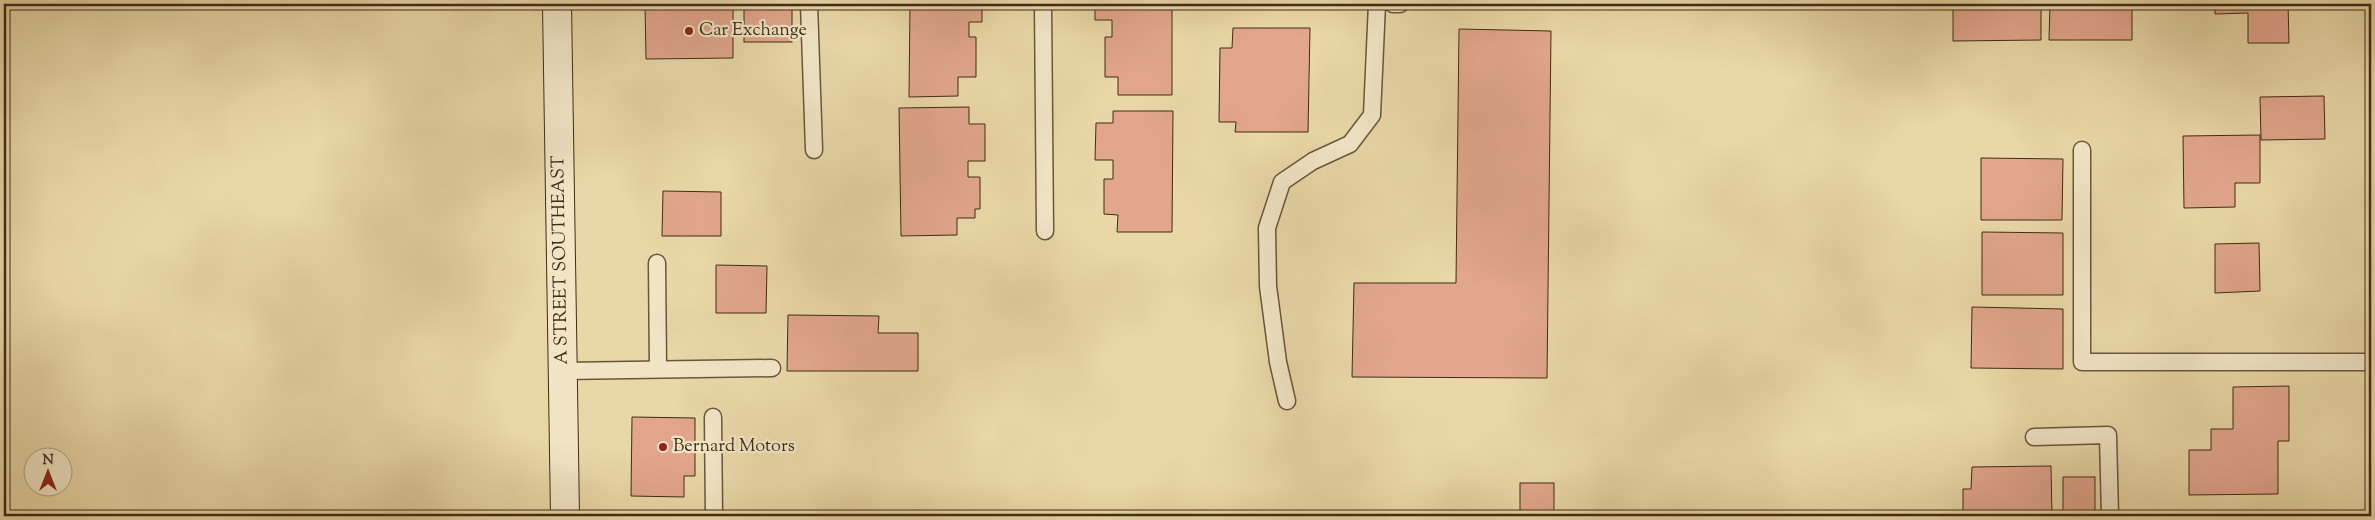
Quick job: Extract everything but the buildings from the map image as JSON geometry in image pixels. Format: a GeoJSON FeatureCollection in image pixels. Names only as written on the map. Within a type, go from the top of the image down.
{"type":"FeatureCollection","features":[{"type":"Feature","properties":{"kind":"main road","name":"A STREET SOUTHEAST"},"geometry":{"type":"LineString","coordinates":[[557,4],[565,516]]}},
{"type":"Feature","properties":{"kind":"lane"},"geometry":{"type":"LineString","coordinates":[[809,4],[814,150]]}},
{"type":"Feature","properties":{"kind":"lane"},"geometry":{"type":"LineString","coordinates":[[1043,4],[1046,231]]}},
{"type":"Feature","properties":{"kind":"lane"},"geometry":{"type":"LineString","coordinates":[[1287,401],[1278,362],[1268,286],[1267,228],[1282,182],[1314,161],[1350,144],[1372,116],[1377,4]]}},
{"type":"Feature","properties":{"kind":"lane"},"geometry":{"type":"LineString","coordinates":[[1393,4],[1400,4]]}},
{"type":"Feature","properties":{"kind":"lane"},"geometry":{"type":"LineString","coordinates":[[2082,150],[2082,362],[2371,362]]}},
{"type":"Feature","properties":{"kind":"lane"},"geometry":{"type":"LineString","coordinates":[[657,263],[658,369]]}},
{"type":"Feature","properties":{"kind":"lane"},"geometry":{"type":"LineString","coordinates":[[563,371],[772,368]]}},
{"type":"Feature","properties":{"kind":"lane"},"geometry":{"type":"LineString","coordinates":[[713,417],[714,516]]}},
{"type":"Feature","properties":{"kind":"lane"},"geometry":{"type":"LineString","coordinates":[[2034,437],[2108,435],[2110,516]]}},
{"type":"Feature","properties":{"kind":"place","name":"Car Exchange"},"geometry":{"type":"Point","coordinates":[689,31]}},
{"type":"Feature","properties":{"kind":"place","name":"Bernard Motors"},"geometry":{"type":"Point","coordinates":[663,447]}}]}
